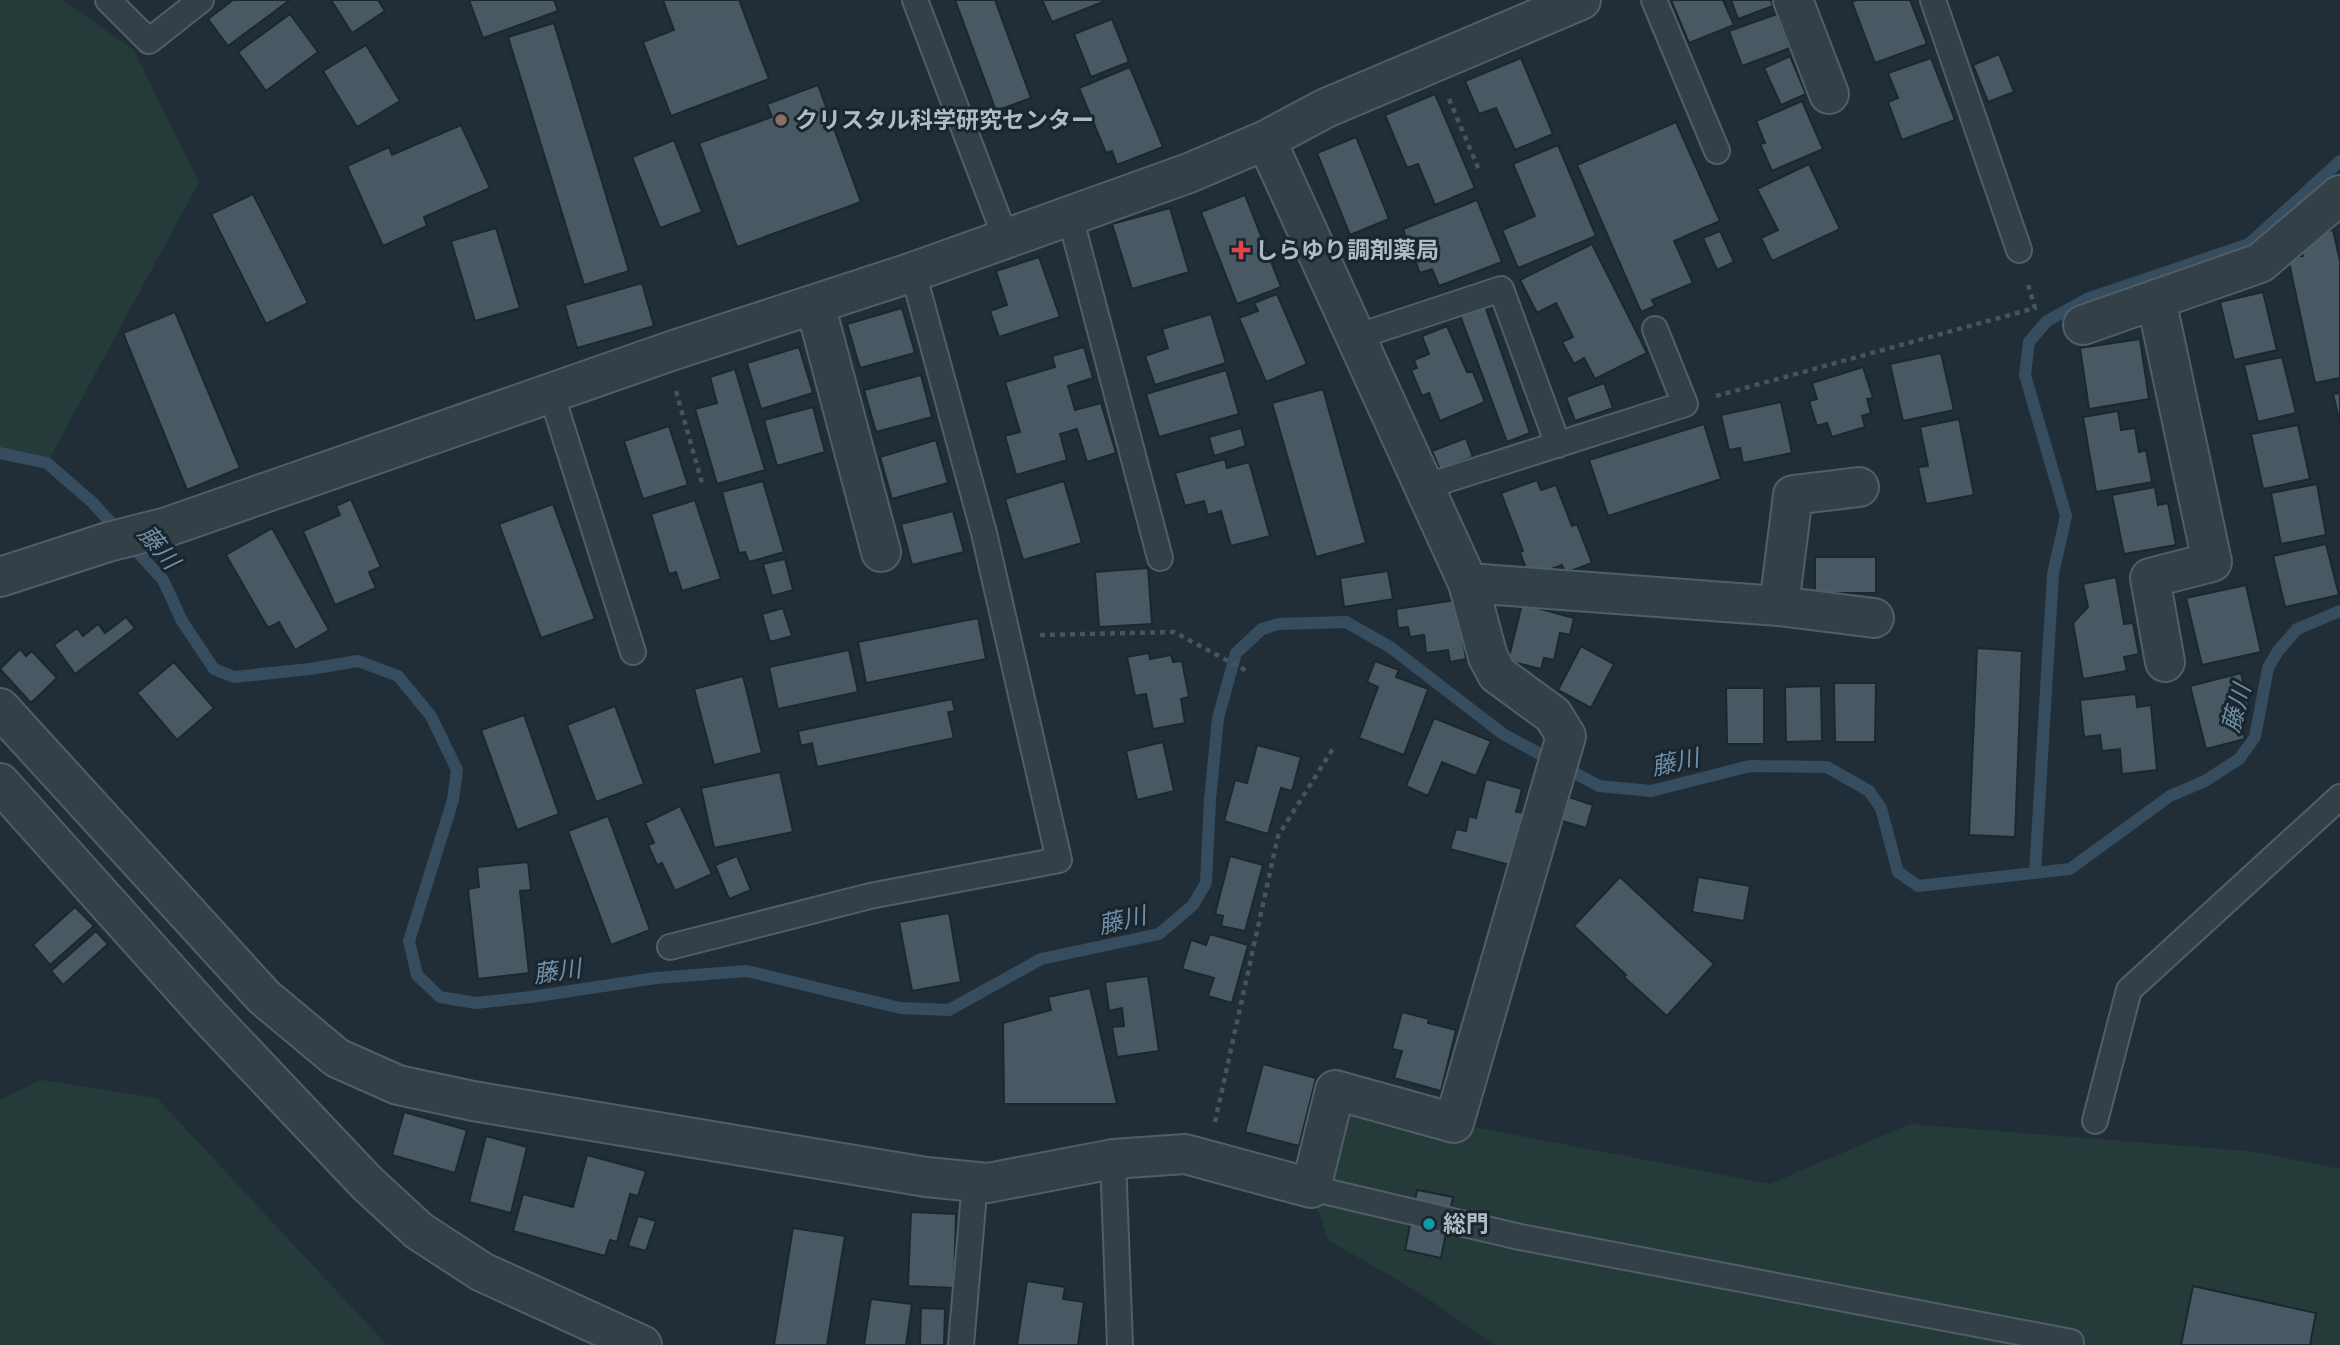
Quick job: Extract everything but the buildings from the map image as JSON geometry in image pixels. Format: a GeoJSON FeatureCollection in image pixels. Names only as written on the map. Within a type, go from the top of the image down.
{"type":"FeatureCollection","features":[{"type":"Feature","properties":{"kind":"street"},"geometry":{"type":"LineString","coordinates":[[0,577],[108,542],[167,527],[551,393],[912,272],[1189,173],[1266,140],[1326,108],[1581,0]]}},
{"type":"Feature","properties":{"kind":"street"},"geometry":{"type":"LineString","coordinates":[[1793,0],[1829,94]]}},
{"type":"Feature","properties":{"kind":"street"},"geometry":{"type":"LineString","coordinates":[[0,708],[264,997],[337,1059],[398,1085],[473,1101],[926,1177],[988,1183],[1113,1159],[1185,1154],[1311,1188],[1335,1090],[1454,1123],[1566,736],[1553,715],[1497,674],[1488,657],[1468,583],[1266,140]]}},
{"type":"Feature","properties":{"kind":"street"},"geometry":{"type":"LineString","coordinates":[[2083,325],[2260,263],[2340,195]]}},
{"type":"Feature","properties":{"kind":"street"},"geometry":{"type":"LineString","coordinates":[[2155,299],[2213,562],[2150,578],[2165,662]]}},
{"type":"Feature","properties":{"kind":"street"},"geometry":{"type":"LineString","coordinates":[[815,304],[881,552]]}},
{"type":"Feature","properties":{"kind":"street"},"geometry":{"type":"LineString","coordinates":[[1779,606],[1793,495],[1859,487]]}},
{"type":"Feature","properties":{"kind":"street"},"geometry":{"type":"LineString","coordinates":[[1468,583],[1779,606],[1874,618]]}},
{"type":"Feature","properties":{"kind":"street"},"geometry":{"type":"LineString","coordinates":[[0,783],[207,1014],[367,1183],[419,1231],[482,1272],[642,1345]]}},
{"type":"Feature","properties":{"kind":"lane"},"geometry":{"type":"LineString","coordinates":[[108,0],[149,41],[201,0]]}},
{"type":"Feature","properties":{"kind":"lane"},"geometry":{"type":"LineString","coordinates":[[915,0],[1006,239]]}},
{"type":"Feature","properties":{"kind":"lane"},"geometry":{"type":"LineString","coordinates":[[1654,0],[1717,151]]}},
{"type":"Feature","properties":{"kind":"lane"},"geometry":{"type":"LineString","coordinates":[[1933,0],[2019,250]]}},
{"type":"Feature","properties":{"kind":"lane"},"geometry":{"type":"LineString","coordinates":[[1070,216],[1160,558]]}},
{"type":"Feature","properties":{"kind":"lane"},"geometry":{"type":"LineString","coordinates":[[670,947],[870,896],[1059,860],[984,533],[912,272]]}},
{"type":"Feature","properties":{"kind":"lane"},"geometry":{"type":"LineString","coordinates":[[1356,337],[1501,289],[1558,445]]}},
{"type":"Feature","properties":{"kind":"lane"},"geometry":{"type":"LineString","coordinates":[[1424,487],[1685,404],[1655,329]]}},
{"type":"Feature","properties":{"kind":"lane"},"geometry":{"type":"LineString","coordinates":[[551,393],[633,652]]}},
{"type":"Feature","properties":{"kind":"lane"},"geometry":{"type":"LineString","coordinates":[[2095,1121],[2129,990],[2340,797]]}},
{"type":"Feature","properties":{"kind":"lane"},"geometry":{"type":"LineString","coordinates":[[1113,1159],[1120,1345]]}},
{"type":"Feature","properties":{"kind":"lane"},"geometry":{"type":"LineString","coordinates":[[961,1345],[975,1181]]}},
{"type":"Feature","properties":{"kind":"lane"},"geometry":{"type":"LineString","coordinates":[[1311,1188],[1520,1237],[2071,1342]]}},
{"type":"Feature","properties":{"kind":"path"},"geometry":{"type":"LineString","coordinates":[[1433,63],[1479,170]]}},
{"type":"Feature","properties":{"kind":"path"},"geometry":{"type":"LineString","coordinates":[[1685,404],[2035,308],[2019,250]]}},
{"type":"Feature","properties":{"kind":"path"},"geometry":{"type":"LineString","coordinates":[[665,354],[702,482]]}},
{"type":"Feature","properties":{"kind":"path"},"geometry":{"type":"LineString","coordinates":[[1007,635],[1174,632],[1247,671]]}},
{"type":"Feature","properties":{"kind":"path"},"geometry":{"type":"LineString","coordinates":[[1207,1160],[1278,836],[1334,747]]}},
{"type":"Feature","properties":{"kind":"green space"},"geometry":{"type":"Polygon","coordinates":[[[0,0],[63,0],[134,50],[199,182],[47,463],[0,453],[0,0]]]}},
{"type":"Feature","properties":{"kind":"green space"},"geometry":{"type":"Polygon","coordinates":[[[41,1080],[157,1098],[387,1345],[0,1345],[0,1100],[41,1080]]]}},
{"type":"Feature","properties":{"kind":"green space"},"geometry":{"type":"Polygon","coordinates":[[[1335,1090],[1454,1123],[1770,1184],[1910,1124],[2249,1151],[2340,1169],[2340,1345],[1495,1345],[1418,1292],[1328,1240],[1311,1188],[1335,1090]]]}},
{"type":"Feature","properties":{"kind":"waterway"},"geometry":{"type":"LineString","coordinates":[[2035,873],[2053,574],[2066,516],[2025,375],[2029,342],[2047,321],[2087,299],[2249,244],[2340,161]]}},
{"type":"Feature","properties":{"kind":"waterway","name":"藤川"},"geometry":{"type":"LineString","coordinates":[[0,453],[47,463],[92,502],[163,580],[182,621],[214,669],[234,677],[358,661],[398,676],[431,716],[457,770],[453,800],[409,941],[417,975],[440,997],[476,1003],[656,978],[747,971],[900,1008],[949,1010],[1041,959],[1159,934],[1193,905],[1206,883],[1218,718],[1236,653],[1262,629],[1278,624],[1346,622],[1390,647],[1503,734],[1599,786],[1651,791],[1750,766],[1827,767],[1869,791],[1881,808],[1898,872],[1918,886],[2070,869],[2170,796],[2205,781],[2239,759],[2255,737],[2268,668],[2278,651],[2297,629],[2340,611]]}},
{"type":"Feature","properties":{"kind":"place","name":"クリスタル科学研究センター"},"geometry":{"type":"Point","coordinates":[781,120]}},
{"type":"Feature","properties":{"kind":"place","name":"しらゆり調剤薬局"},"geometry":{"type":"Point","coordinates":[1241,250]}},
{"type":"Feature","properties":{"kind":"place","name":"総門"},"geometry":{"type":"Point","coordinates":[1429,1224]}}]}
